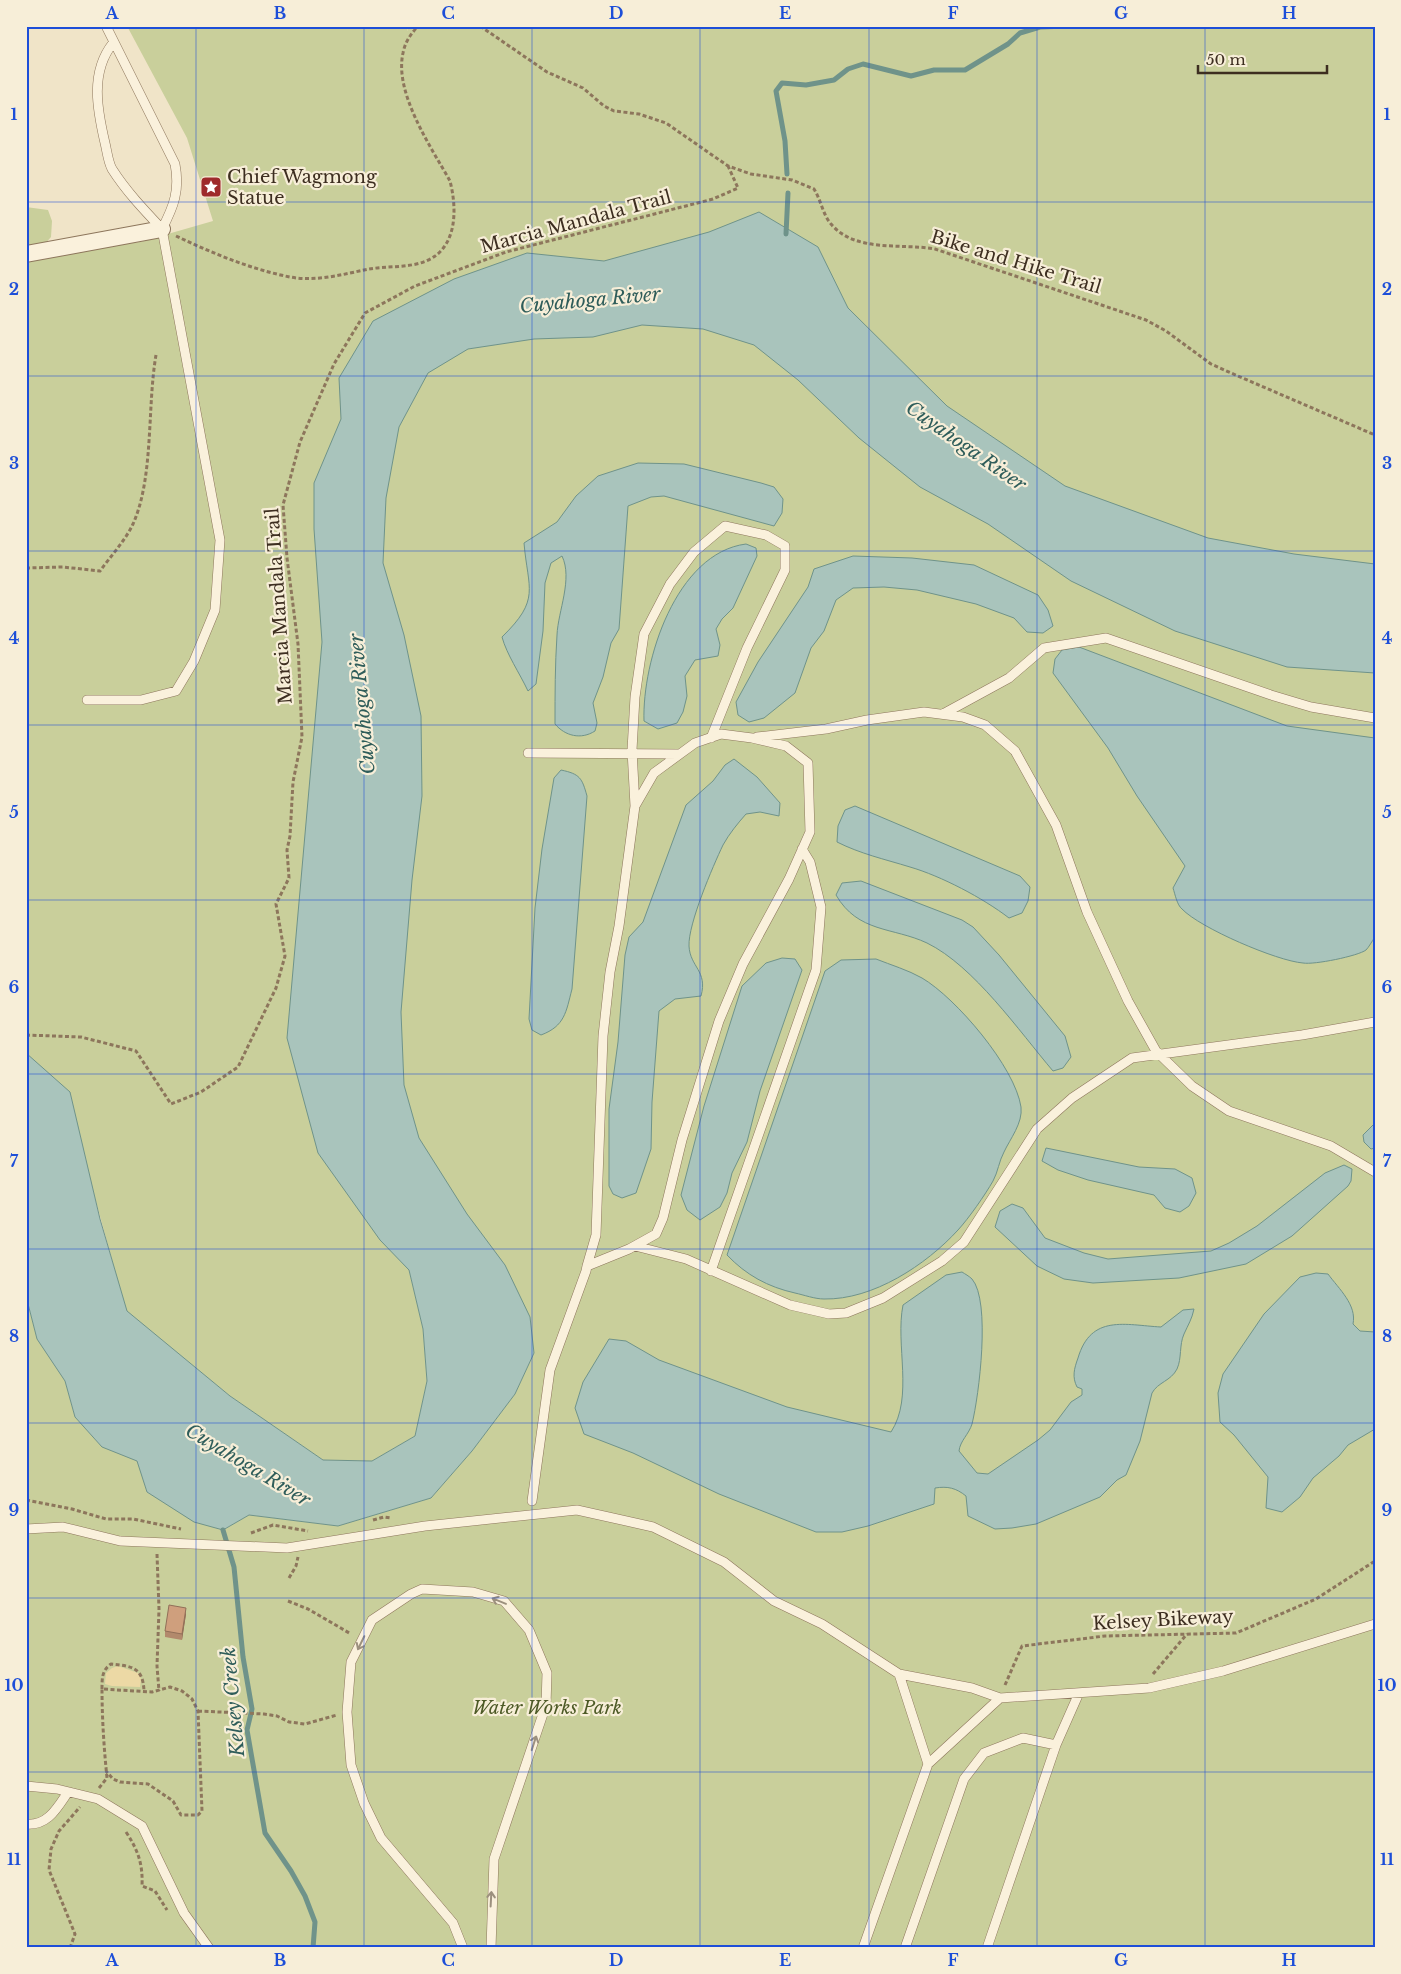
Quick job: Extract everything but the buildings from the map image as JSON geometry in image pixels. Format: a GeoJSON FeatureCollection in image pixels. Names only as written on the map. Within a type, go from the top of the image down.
{"type":"FeatureCollection","features":[{"type":"Feature","properties":{"kind":"street"},"geometry":{"type":"LineString","coordinates":[[26,254],[162,229]]}},
{"type":"Feature","properties":{"kind":"lane"},"geometry":{"type":"LineString","coordinates":[[106,26],[175,164],[178,180],[174,205],[162,229]]}},
{"type":"Feature","properties":{"kind":"lane"},"geometry":{"type":"LineString","coordinates":[[87,700],[141,700],[176,691],[194,661],[215,610],[220,540],[162,229],[135,201],[111,167],[99,118],[97,86],[103,56],[113,43]]}},
{"type":"Feature","properties":{"kind":"lane"},"geometry":{"type":"LineString","coordinates":[[532,1501],[550,1370],[596,1235],[599,1104],[610,972],[619,926],[634,806],[632,754],[635,697],[644,634],[670,584],[694,552],[725,526],[766,536],[785,546],[785,570],[747,648],[711,738]]}},
{"type":"Feature","properties":{"kind":"lane"},"geometry":{"type":"LineString","coordinates":[[943,714],[1009,678],[1044,648],[1106,638],[1311,707],[1375,718]]}},
{"type":"Feature","properties":{"kind":"lane"},"geometry":{"type":"LineString","coordinates":[[752,738],[826,729],[901,714],[924,712],[963,717],[985,725],[1015,752],[1056,825],[1087,912],[1128,1001],[1160,1054],[1192,1086],[1229,1111],[1331,1146],[1375,1172]]}},
{"type":"Feature","properties":{"kind":"lane"},"geometry":{"type":"LineString","coordinates":[[587,1266],[635,1246],[656,1234],[663,1218],[682,1140],[719,1021],[743,964],[789,879],[810,832],[808,763],[786,746],[752,738],[721,734],[695,743],[654,773],[634,806]]}},
{"type":"Feature","properties":{"kind":"lane"},"geometry":{"type":"LineString","coordinates":[[528,753],[679,754]]}},
{"type":"Feature","properties":{"kind":"lane"},"geometry":{"type":"LineString","coordinates":[[711,1271],[816,970],[821,907],[810,862],[802,849]]}},
{"type":"Feature","properties":{"kind":"lane"},"geometry":{"type":"LineString","coordinates":[[635,1246],[686,1259],[790,1305],[829,1314],[846,1313],[883,1298],[942,1261],[964,1242],[1037,1129],[1072,1098],[1132,1058],[1302,1035],[1375,1022]]}},
{"type":"Feature","properties":{"kind":"lane"},"geometry":{"type":"LineString","coordinates":[[26,1529],[63,1527],[120,1540],[235,1547],[298,1547],[425,1526],[577,1510],[654,1527],[724,1562],[774,1601],[822,1624],[899,1674],[972,1688],[1000,1698],[1141,1688],[1223,1671],[1375,1624]]}},
{"type":"Feature","properties":{"kind":"lane"},"geometry":{"type":"LineString","coordinates":[[463,1948],[453,1923],[381,1838],[364,1803],[351,1766],[347,1712],[351,1662],[372,1620],[411,1594],[422,1589],[473,1592],[504,1602],[529,1630],[548,1673],[546,1705],[494,1858],[491,1948]]}},
{"type":"Feature","properties":{"kind":"lane"},"geometry":{"type":"LineString","coordinates":[[899,1674],[928,1764]]}},
{"type":"Feature","properties":{"kind":"lane"},"geometry":{"type":"LineString","coordinates":[[987,1948],[1056,1745],[1080,1692]]}},
{"type":"Feature","properties":{"kind":"lane"},"geometry":{"type":"LineString","coordinates":[[863,1948],[928,1764],[1000,1698]]}},
{"type":"Feature","properties":{"kind":"lane"},"geometry":{"type":"LineString","coordinates":[[904,1948],[964,1779],[984,1753],[1023,1738],[1056,1745]]}},
{"type":"Feature","properties":{"kind":"lane"},"geometry":{"type":"LineString","coordinates":[[26,1786],[68,1792],[98,1799],[142,1826],[184,1912],[209,1948]]}},
{"type":"Feature","properties":{"kind":"lane"},"geometry":{"type":"LineString","coordinates":[[26,1824],[45,1821],[55,1812],[68,1792]]}},
{"type":"Feature","properties":{"kind":"path"},"geometry":{"type":"LineString","coordinates":[[162,229],[236,262],[293,278],[332,277],[374,268],[414,264],[426,261],[437,254],[452,231],[456,215],[450,181],[406,94],[402,77],[403,51],[408,37],[418,26]]}},
{"type":"Feature","properties":{"kind":"path","name":"Bike and Hike Trail"},"geometry":{"type":"LineString","coordinates":[[480,26],[547,72],[583,88],[604,106],[614,111],[639,114],[666,123],[728,166],[750,174],[792,180],[814,189],[830,224],[852,239],[876,246],[915,246],[935,249],[1123,311],[1166,331],[1211,364],[1231,374],[1375,435]]}},
{"type":"Feature","properties":{"kind":"path","name":"Marcia Mandala Trail"},"geometry":{"type":"LineString","coordinates":[[26,1035],[81,1037],[136,1051],[171,1104],[201,1092],[238,1067],[258,1027],[276,988],[285,956],[276,904],[289,878],[286,850],[290,836],[293,782],[302,737],[298,644],[287,558],[283,505],[300,442],[316,404],[334,364],[365,313],[415,286],[506,252],[713,199],[738,188],[728,166]]}},
{"type":"Feature","properties":{"kind":"path"},"geometry":{"type":"LineString","coordinates":[[26,568],[63,567],[100,571],[132,525],[146,475],[151,387],[156,354]]}},
{"type":"Feature","properties":{"kind":"path"},"geometry":{"type":"LineString","coordinates":[[26,1500],[72,1509],[106,1519],[133,1519],[190,1531]]}},
{"type":"Feature","properties":{"kind":"path"},"geometry":{"type":"LineString","coordinates":[[365,1522],[384,1517],[400,1519]]}},
{"type":"Feature","properties":{"kind":"path"},"geometry":{"type":"LineString","coordinates":[[242,1536],[273,1525],[310,1531]]}},
{"type":"Feature","properties":{"kind":"path"},"geometry":{"type":"LineString","coordinates":[[156,1544],[160,1610],[157,1666],[159,1691]]}},
{"type":"Feature","properties":{"kind":"path"},"geometry":{"type":"LineString","coordinates":[[289,1578],[296,1566],[298,1547]]}},
{"type":"Feature","properties":{"kind":"path","name":"Kelsey Bikeway"},"geometry":{"type":"LineString","coordinates":[[1000,1698],[1022,1646],[1105,1636],[1236,1633],[1316,1600],[1375,1560]]}},
{"type":"Feature","properties":{"kind":"path"},"geometry":{"type":"LineString","coordinates":[[288,1602],[308,1610],[362,1640]]}},
{"type":"Feature","properties":{"kind":"path"},"geometry":{"type":"LineString","coordinates":[[1141,1688],[1187,1634]]}},
{"type":"Feature","properties":{"kind":"path"},"geometry":{"type":"LineString","coordinates":[[70,1948],[75,1934],[49,1870],[51,1849],[59,1831],[106,1778],[102,1689],[105,1668],[112,1664],[125,1666],[141,1673],[144,1691]]}},
{"type":"Feature","properties":{"kind":"path"},"geometry":{"type":"LineString","coordinates":[[996,1685],[1005,1686]]}},
{"type":"Feature","properties":{"kind":"path"},"geometry":{"type":"LineString","coordinates":[[102,1689],[159,1691],[170,1687],[182,1691],[192,1699],[198,1711],[202,1811],[198,1816],[181,1815],[173,1801],[148,1784],[120,1782],[106,1771]]}},
{"type":"Feature","properties":{"kind":"path"},"geometry":{"type":"LineString","coordinates":[[198,1711],[264,1714],[277,1716],[289,1722],[305,1724],[347,1712]]}},
{"type":"Feature","properties":{"kind":"path"},"geometry":{"type":"LineString","coordinates":[[80,1807],[87,1809]]}},
{"type":"Feature","properties":{"kind":"path"},"geometry":{"type":"LineString","coordinates":[[121,1826],[136,1848],[143,1869],[142,1886],[155,1891],[173,1918]]}},
{"type":"Feature","properties":{"kind":"green space","name":"Water Works Park"},"geometry":{"type":"Polygon","coordinates":[[[127,26],[409,26],[407,31],[410,26],[1375,26],[1375,1948],[26,1948],[26,1296],[37,1339],[65,1381],[75,1417],[102,1447],[138,1461],[147,1492],[223,1530],[249,1515],[338,1526],[431,1498],[472,1451],[515,1394],[534,1353],[409,1270],[423,1329],[427,1381],[415,1436],[372,1461],[323,1460],[230,1396],[126,1311],[86,1165],[26,1053],[26,258],[140,242],[213,221],[187,138],[127,26]]]}},
{"type":"Feature","properties":{"kind":"green space"},"geometry":{"type":"Polygon","coordinates":[[[26,207],[48,210],[52,221],[51,237],[44,245],[26,248],[26,207]]]}},
{"type":"Feature","properties":{"kind":"sand"},"geometry":{"type":"Polygon","coordinates":[[[118,1666],[138,1673],[141,1679],[140,1687],[105,1684],[106,1673],[118,1666]]]}},
{"type":"Feature","properties":{"kind":"water","name":"Cuyahoga River"},"geometry":{"type":"Polygon","coordinates":[[[759,212],[818,247],[848,308],[947,406],[1065,486],[1208,538],[1294,554],[1375,564],[1375,673],[1287,667],[1175,631],[1071,581],[988,524],[920,487],[859,438],[798,380],[754,345],[703,329],[642,325],[593,337],[534,339],[468,349],[428,373],[399,427],[386,498],[383,563],[404,635],[421,716],[422,796],[412,880],[401,1012],[404,1085],[419,1138],[467,1214],[505,1265],[530,1317],[534,1353],[515,1394],[472,1451],[431,1498],[338,1526],[249,1515],[223,1530],[194,1522],[147,1492],[137,1461],[102,1447],[75,1417],[65,1381],[37,1339],[26,1296],[26,1053],[70,1092],[100,1219],[127,1311],[230,1396],[323,1460],[372,1461],[415,1436],[427,1381],[423,1329],[409,1270],[380,1240],[318,1153],[287,1038],[322,642],[314,529],[314,483],[341,419],[339,378],[373,321],[454,279],[527,253],[604,261],[709,232],[759,212]]]}},
{"type":"Feature","properties":{"kind":"water"},"geometry":{"type":"Polygon","coordinates":[[[638,463],[684,464],[774,487],[783,499],[782,513],[774,526],[664,496],[651,497],[628,506],[619,629],[611,643],[603,677],[593,703],[597,723],[595,731],[579,736],[568,734],[555,724],[557,635],[566,585],[565,565],[562,556],[551,563],[545,583],[543,631],[536,684],[528,691],[502,637],[514,624],[527,603],[529,583],[524,543],[557,522],[576,496],[598,476],[638,463]]]}},
{"type":"Feature","properties":{"kind":"water"},"geometry":{"type":"Polygon","coordinates":[[[746,544],[756,548],[757,556],[733,608],[722,619],[716,629],[720,645],[718,656],[695,660],[685,676],[687,696],[683,712],[677,723],[658,729],[644,721],[645,697],[649,669],[668,613],[682,588],[700,567],[721,552],[746,544]]]}},
{"type":"Feature","properties":{"kind":"water"},"geometry":{"type":"Polygon","coordinates":[[[853,556],[912,558],[974,565],[1038,595],[1048,610],[1053,626],[1043,633],[1027,632],[1014,618],[976,604],[917,590],[884,587],[853,588],[836,600],[824,631],[811,648],[795,693],[764,718],[749,722],[738,715],[736,702],[758,662],[808,587],[814,569],[853,556]]]}},
{"type":"Feature","properties":{"kind":"water"},"geometry":{"type":"Polygon","coordinates":[[[1079,647],[1287,726],[1375,738],[1375,937],[1366,950],[1354,955],[1326,961],[1303,963],[1291,961],[1258,950],[1221,934],[1191,917],[1180,907],[1173,888],[1185,866],[1137,796],[1108,748],[1053,673],[1055,659],[1062,650],[1079,647]]]}},
{"type":"Feature","properties":{"kind":"water"},"geometry":{"type":"Polygon","coordinates":[[[734,759],[757,777],[780,803],[779,816],[760,812],[746,814],[725,841],[708,880],[692,924],[689,946],[692,959],[701,975],[703,988],[701,996],[675,999],[659,1011],[652,1102],[651,1149],[636,1193],[622,1198],[613,1194],[609,1186],[609,1109],[618,1042],[625,955],[629,937],[643,922],[686,805],[713,781],[725,765],[734,759]]]}},
{"type":"Feature","properties":{"kind":"water"},"geometry":{"type":"Polygon","coordinates":[[[561,770],[576,775],[582,781],[587,796],[572,989],[566,1011],[560,1023],[541,1035],[532,1030],[529,1019],[535,908],[542,849],[554,778],[561,770]]]}},
{"type":"Feature","properties":{"kind":"water"},"geometry":{"type":"Polygon","coordinates":[[[855,806],[1020,876],[1030,887],[1028,901],[1022,913],[1009,918],[974,895],[935,876],[864,853],[837,842],[838,826],[845,810],[855,806]]]}},
{"type":"Feature","properties":{"kind":"water"},"geometry":{"type":"Polygon","coordinates":[[[861,881],[962,920],[973,927],[999,955],[1065,1036],[1071,1057],[1063,1068],[1053,1071],[979,983],[945,953],[914,938],[865,923],[845,907],[836,895],[842,883],[861,881]]]}},
{"type":"Feature","properties":{"kind":"water"},"geometry":{"type":"Polygon","coordinates":[[[782,958],[795,959],[802,970],[760,1091],[747,1142],[732,1173],[727,1193],[720,1207],[700,1220],[687,1210],[681,1195],[704,1106],[742,986],[766,963],[782,958]]]}},
{"type":"Feature","properties":{"kind":"water"},"geometry":{"type":"Polygon","coordinates":[[[876,959],[922,978],[951,1001],[967,1017],[996,1054],[1008,1073],[1021,1107],[1020,1119],[1002,1155],[993,1181],[967,1219],[945,1243],[914,1267],[879,1287],[843,1298],[817,1298],[767,1284],[742,1269],[727,1255],[825,971],[841,960],[876,959]]]}},
{"type":"Feature","properties":{"kind":"water"},"geometry":{"type":"Polygon","coordinates":[[[1375,1123],[1375,1148],[1371,1149],[1364,1142],[1363,1135],[1375,1123]]]}},
{"type":"Feature","properties":{"kind":"water"},"geometry":{"type":"Polygon","coordinates":[[[1046,1148],[1139,1167],[1175,1169],[1192,1178],[1196,1193],[1189,1206],[1180,1212],[1165,1208],[1154,1195],[1088,1180],[1058,1170],[1042,1161],[1046,1148]]]}},
{"type":"Feature","properties":{"kind":"water"},"geometry":{"type":"Polygon","coordinates":[[[1344,1165],[1352,1169],[1351,1181],[1348,1186],[1292,1236],[1246,1264],[1179,1278],[1093,1283],[1064,1279],[1037,1266],[995,1227],[1000,1211],[1012,1204],[1023,1208],[1045,1238],[1084,1253],[1108,1259],[1211,1251],[1229,1243],[1257,1226],[1325,1173],[1344,1165]]]}},
{"type":"Feature","properties":{"kind":"water"},"geometry":{"type":"Polygon","coordinates":[[[962,1272],[972,1279],[978,1290],[981,1307],[982,1349],[978,1393],[972,1424],[959,1451],[977,1473],[988,1474],[1038,1440],[1050,1430],[1071,1402],[1082,1395],[1082,1389],[1077,1387],[1075,1383],[1075,1369],[1084,1344],[1091,1334],[1100,1328],[1111,1325],[1161,1327],[1183,1310],[1194,1309],[1182,1338],[1180,1360],[1177,1369],[1152,1393],[1140,1441],[1126,1475],[1117,1480],[1100,1497],[1036,1524],[995,1529],[968,1516],[966,1496],[962,1493],[952,1488],[935,1488],[934,1504],[868,1526],[842,1532],[816,1532],[719,1494],[633,1453],[584,1434],[575,1408],[583,1382],[609,1339],[626,1341],[659,1360],[787,1407],[891,1432],[898,1418],[903,1387],[901,1321],[903,1305],[946,1275],[962,1272]]]}},
{"type":"Feature","properties":{"kind":"water"},"geometry":{"type":"Polygon","coordinates":[[[1316,1273],[1328,1274],[1342,1291],[1352,1310],[1353,1324],[1360,1331],[1375,1332],[1375,1429],[1348,1445],[1339,1456],[1313,1478],[1300,1497],[1282,1512],[1266,1508],[1268,1477],[1234,1435],[1220,1422],[1218,1393],[1223,1374],[1264,1314],[1300,1277],[1316,1273]]]}},
{"type":"Feature","properties":{"kind":"waterway"},"geometry":{"type":"LineString","coordinates":[[787,174],[785,141],[776,91],[782,83],[806,85],[834,80],[848,69],[863,64],[911,76],[934,70],[965,70],[1008,44],[1020,33],[1040,27],[1068,26]]}},
{"type":"Feature","properties":{"kind":"waterway"},"geometry":{"type":"LineString","coordinates":[[786,234],[788,193]]}},
{"type":"Feature","properties":{"kind":"waterway","name":"Kelsey Creek"},"geometry":{"type":"LineString","coordinates":[[223,1530],[234,1567],[243,1657],[252,1709],[247,1730],[265,1833],[291,1871],[305,1896],[315,1922],[313,1948]]}},
{"type":"Feature","properties":{"kind":"place","name":"Chief Wagmong Statue"},"geometry":{"type":"Point","coordinates":[211,187]}}]}
